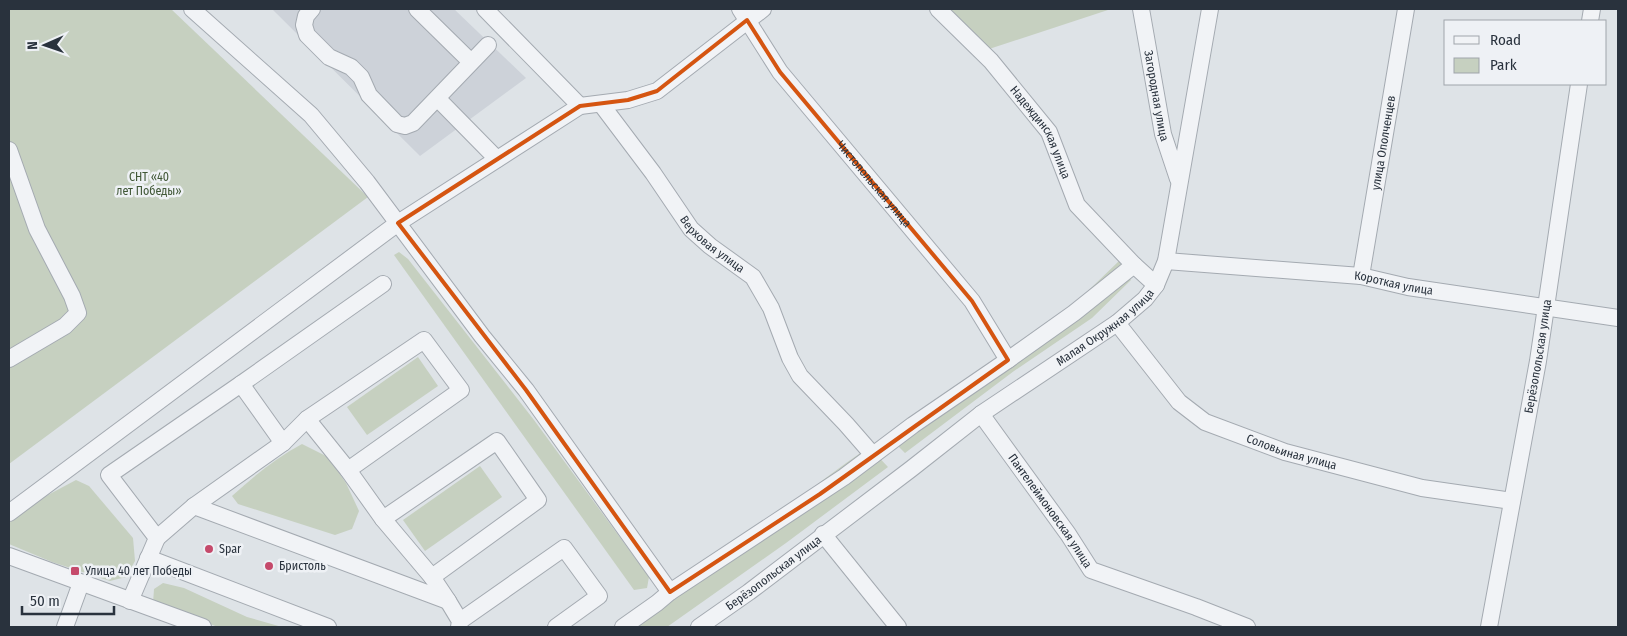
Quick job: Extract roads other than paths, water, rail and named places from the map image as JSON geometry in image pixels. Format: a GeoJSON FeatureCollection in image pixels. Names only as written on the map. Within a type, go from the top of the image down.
{"type":"FeatureCollection","features":[{"type":"Feature","properties":{"kind":"street"},"geometry":{"type":"LineString","coordinates":[[192,9],[311,115],[367,182],[482,336],[526,390],[670,592]]}},
{"type":"Feature","properties":{"kind":"street"},"geometry":{"type":"LineString","coordinates":[[312,9],[306,16],[304,25],[307,35],[330,57],[351,67],[361,77],[368,95],[397,124],[406,126],[413,123],[438,99],[488,45]]}},
{"type":"Feature","properties":{"kind":"street"},"geometry":{"type":"LineString","coordinates":[[417,9],[471,62]]}},
{"type":"Feature","properties":{"kind":"street"},"geometry":{"type":"LineString","coordinates":[[484,9],[580,106]]}},
{"type":"Feature","properties":{"kind":"street"},"geometry":{"type":"LineString","coordinates":[[9,513],[398,223],[580,106],[628,100],[657,91],[744,15],[763,9]]}},
{"type":"Feature","properties":{"kind":"street","name":"Надеждинская улица"},"geometry":{"type":"LineString","coordinates":[[938,9],[991,61],[1049,132],[1077,205],[1134,265],[1156,284]]}},
{"type":"Feature","properties":{"kind":"street","name":"Загородная улица"},"geometry":{"type":"LineString","coordinates":[[1141,9],[1163,134],[1179,181]]}},
{"type":"Feature","properties":{"kind":"street","name":"Малая Окружная улица"},"geometry":{"type":"LineString","coordinates":[[823,534],[981,414],[1117,323],[1145,299],[1156,284],[1166,261],[1210,9]]}},
{"type":"Feature","properties":{"kind":"street","name":"улица Ополченцев"},"geometry":{"type":"LineString","coordinates":[[1361,276],[1406,9]]}},
{"type":"Feature","properties":{"kind":"street","name":"Чистопольская улица"},"geometry":{"type":"LineString","coordinates":[[744,15],[780,72],[972,301],[1008,360]]}},
{"type":"Feature","properties":{"kind":"street","name":"Берёзопольская улица"},"geometry":{"type":"LineString","coordinates":[[1489,627],[1538,361],[1579,85]]}},
{"type":"Feature","properties":{"kind":"street"},"geometry":{"type":"LineString","coordinates":[[438,99],[497,159]]}},
{"type":"Feature","properties":{"kind":"street","name":"Верховая улица"},"geometry":{"type":"LineString","coordinates":[[601,104],[653,173],[691,230],[752,277],[771,308],[790,358],[800,376],[873,455]]}},
{"type":"Feature","properties":{"kind":"street"},"geometry":{"type":"LineString","coordinates":[[9,150],[37,229],[72,296],[78,313],[65,326],[9,359]]}},
{"type":"Feature","properties":{"kind":"street","name":"Короткая улица"},"geometry":{"type":"LineString","coordinates":[[1166,261],[1361,276],[1408,287],[1618,318]]}},
{"type":"Feature","properties":{"kind":"street"},"geometry":{"type":"LineString","coordinates":[[623,627],[670,592],[820,494],[913,425],[1074,313],[1134,265]]}},
{"type":"Feature","properties":{"kind":"street"},"geometry":{"type":"LineString","coordinates":[[157,538],[109,475],[384,284]]}},
{"type":"Feature","properties":{"kind":"street","name":"Соловьиная улица"},"geometry":{"type":"LineString","coordinates":[[1117,323],[1179,402],[1205,422],[1285,452],[1413,486],[1512,501]]}},
{"type":"Feature","properties":{"kind":"street"},"geometry":{"type":"LineString","coordinates":[[130,600],[157,538],[194,506],[283,443],[307,420],[424,340],[461,390],[348,470]]}},
{"type":"Feature","properties":{"kind":"street"},"geometry":{"type":"LineString","coordinates":[[242,384],[283,443]]}},
{"type":"Feature","properties":{"kind":"street","name":"Пантелеймоновская улица"},"geometry":{"type":"LineString","coordinates":[[981,414],[1068,534],[1091,570],[1196,606],[1247,627]]}},
{"type":"Feature","properties":{"kind":"street"},"geometry":{"type":"LineString","coordinates":[[307,420],[348,470],[383,519],[432,578],[448,601],[460,624],[564,548],[599,596],[556,627]]}},
{"type":"Feature","properties":{"kind":"street"},"geometry":{"type":"LineString","coordinates":[[383,519],[497,441],[538,500],[432,578]]}},
{"type":"Feature","properties":{"kind":"street"},"geometry":{"type":"LineString","coordinates":[[194,506],[448,601]]}},
{"type":"Feature","properties":{"kind":"street","name":"Берёзопольская улица"},"geometry":{"type":"LineString","coordinates":[[698,627],[749,592],[823,534],[898,627]]}},
{"type":"Feature","properties":{"kind":"street"},"geometry":{"type":"LineString","coordinates":[[9,556],[203,627]]}},
{"type":"Feature","properties":{"kind":"street"},"geometry":{"type":"LineString","coordinates":[[148,558],[328,627]]}},
{"type":"Feature","properties":{"kind":"street"},"geometry":{"type":"LineString","coordinates":[[65,627],[82,583]]}},
{"type":"Feature","properties":{"kind":"place","name":"Spar"},"geometry":{"type":"Point","coordinates":[209,549]}},
{"type":"Feature","properties":{"kind":"place","name":"Бристоль"},"geometry":{"type":"Point","coordinates":[269,566]}},
{"type":"Feature","properties":{"kind":"place","name":"Улица 40 лет Победы"},"geometry":{"type":"Point","coordinates":[75,571]}},
{"type":"Feature","properties":{"kind":"park label","name":"СНТ «40 лет Победы»"},"geometry":{"type":"Point","coordinates":[149,184]}}]}
